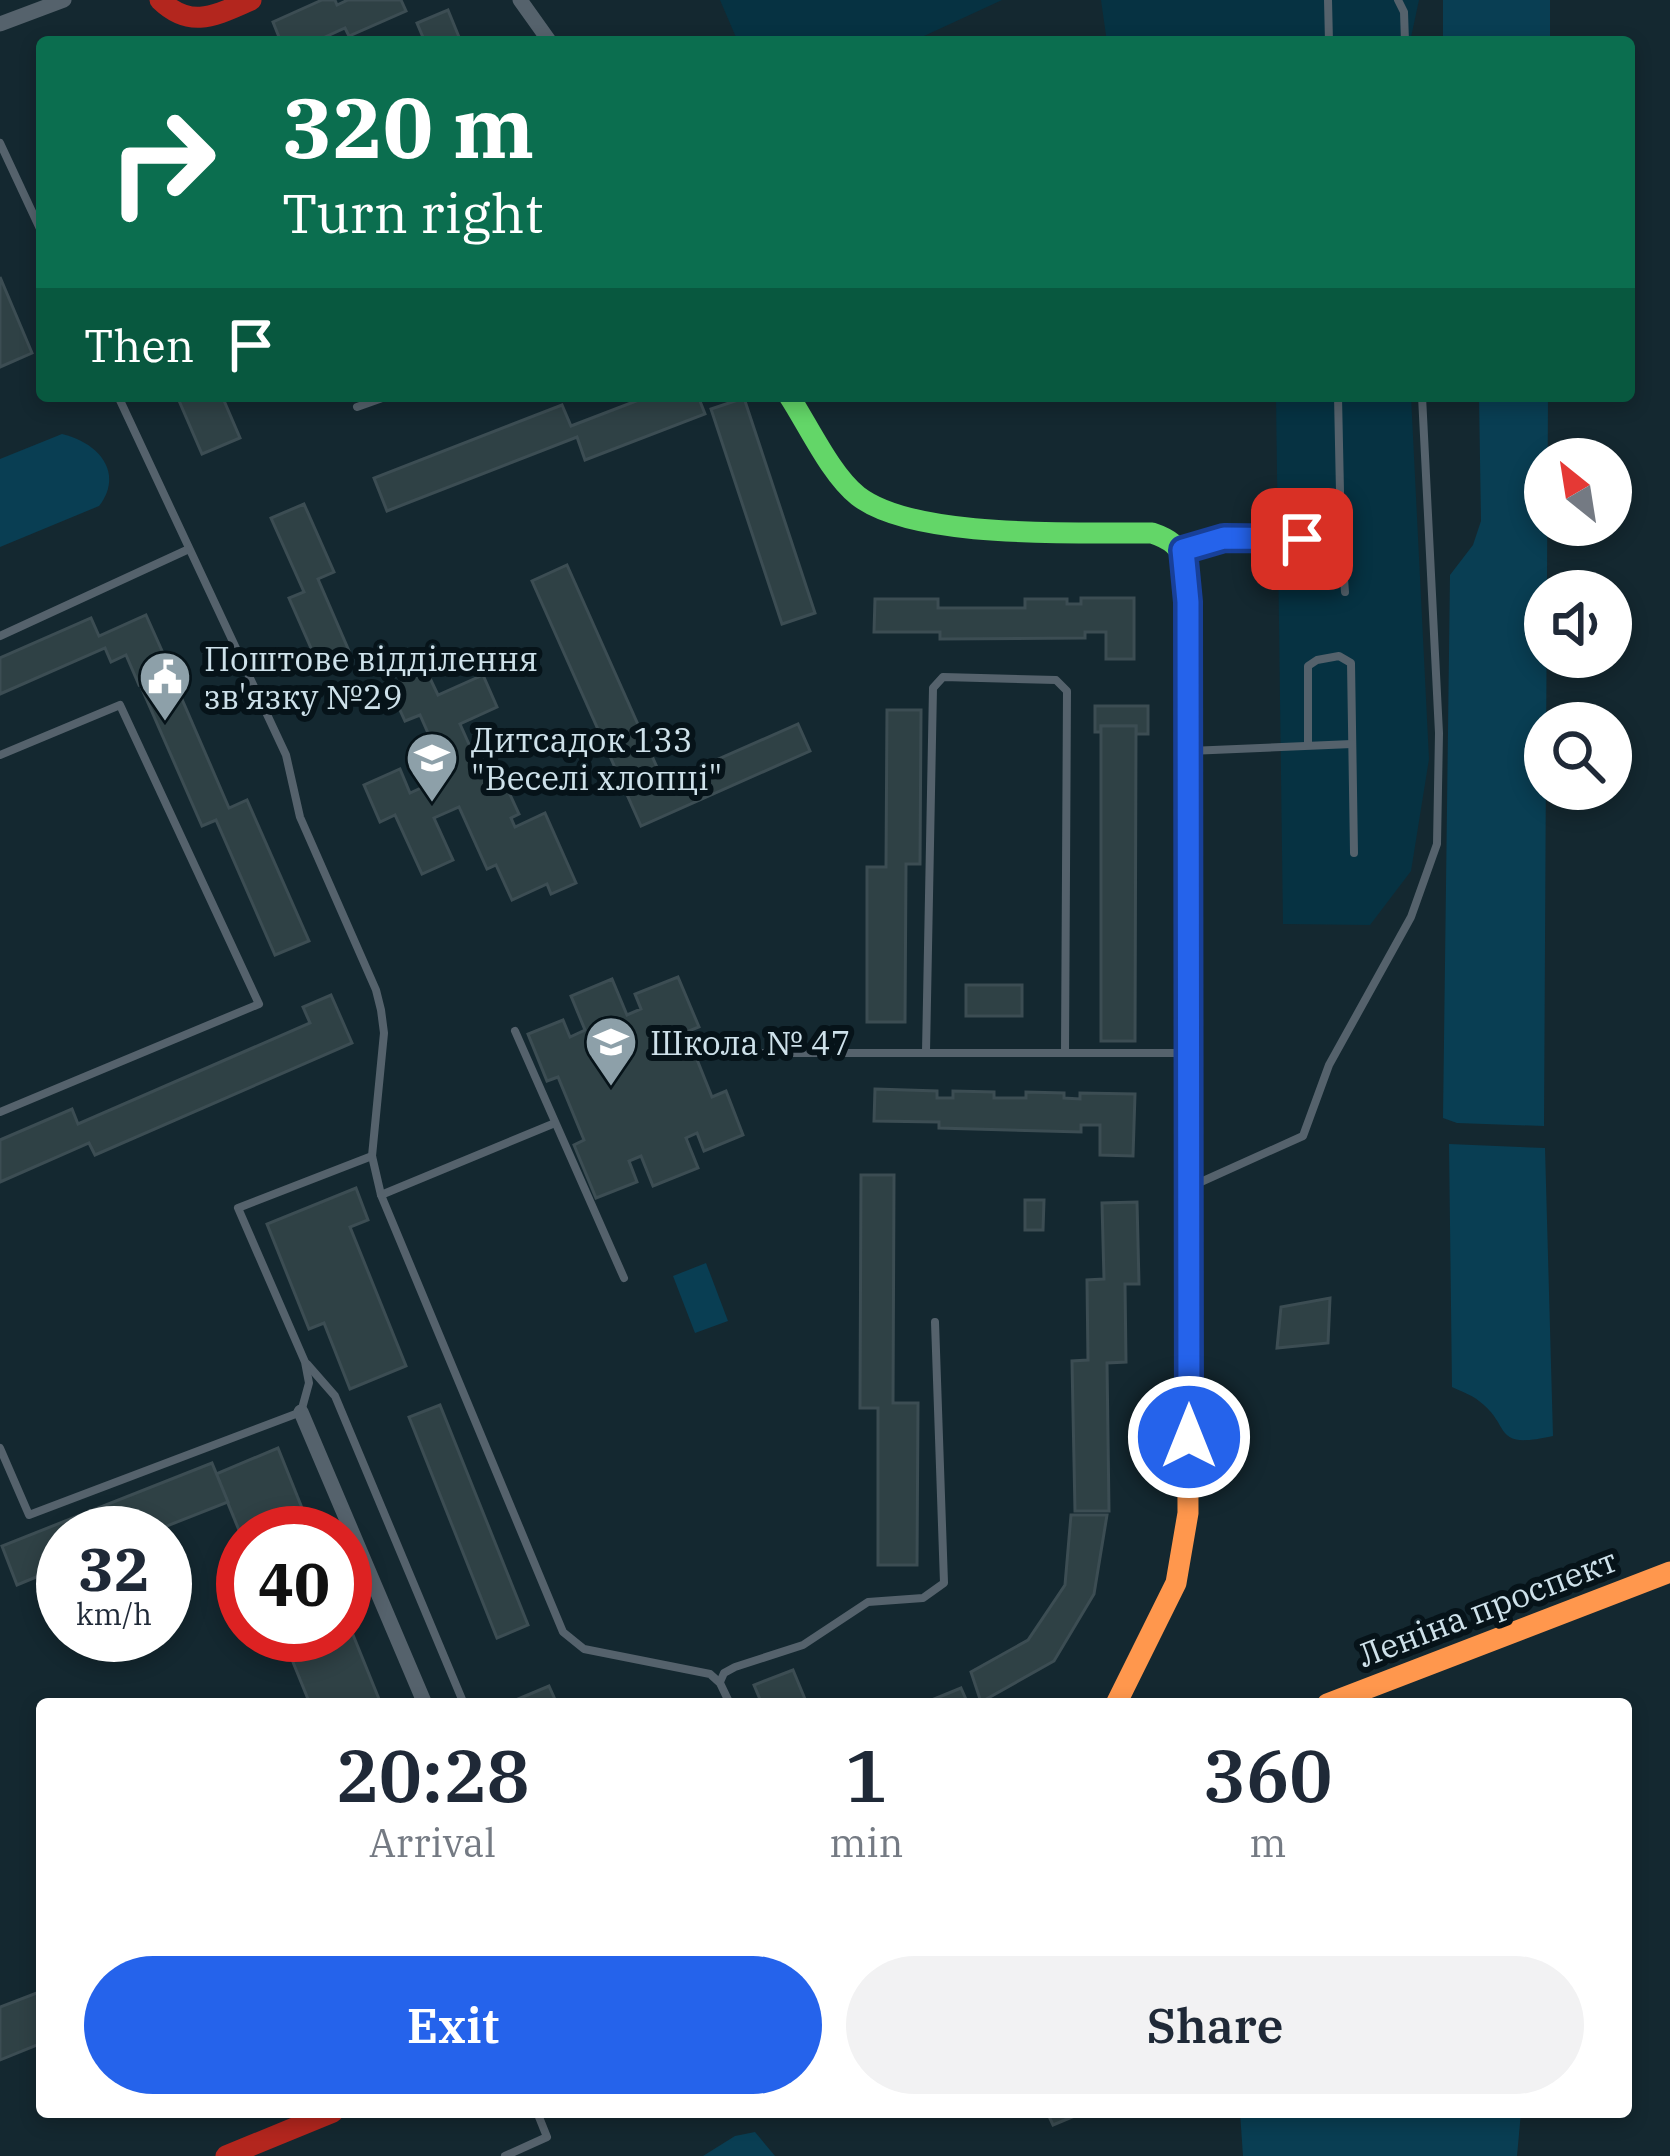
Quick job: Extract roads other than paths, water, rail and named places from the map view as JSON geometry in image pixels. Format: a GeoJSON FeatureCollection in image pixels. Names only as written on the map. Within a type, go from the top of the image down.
{"type":"FeatureCollection","features":[{"type":"Feature","properties":{"kind":"street"},"geometry":{"type":"LineString","coordinates":[[0,24],[64,0]]}},
{"type":"Feature","properties":{"kind":"street"},"geometry":{"type":"LineString","coordinates":[[160,0],[174,16],[195,22],[250,0]]}},
{"type":"Feature","properties":{"kind":"street"},"geometry":{"type":"LineString","coordinates":[[520,0],[546,36]]}},
{"type":"Feature","properties":{"kind":"street"},"geometry":{"type":"LineString","coordinates":[[793,402],[858,496],[891,512],[928,524],[1152,533],[1177,544],[1188,602],[1189,1513],[1183,1558],[1166,1608],[1120,1698]]}},
{"type":"Feature","properties":{"kind":"street"},"geometry":{"type":"LineString","coordinates":[[302,1412],[422,1698]]}},
{"type":"Feature","properties":{"kind":"street","name":"Леніна проспект"},"geometry":{"type":"LineString","coordinates":[[1343,1698],[1670,1572]]}},
{"type":"Feature","properties":{"kind":"street"},"geometry":{"type":"LineString","coordinates":[[226,2156],[318,2118]]}},
{"type":"Feature","properties":{"kind":"lane"},"geometry":{"type":"LineString","coordinates":[[1328,0],[1329,36]]}},
{"type":"Feature","properties":{"kind":"lane"},"geometry":{"type":"LineString","coordinates":[[1398,0],[1404,12],[1405,36]]}},
{"type":"Feature","properties":{"kind":"lane"},"geometry":{"type":"LineString","coordinates":[[0,142],[36,220]]}},
{"type":"Feature","properties":{"kind":"lane"},"geometry":{"type":"LineString","coordinates":[[121,402],[286,755],[300,818],[376,990],[384,1033],[372,1156],[381,1195],[563,1633],[584,1649],[710,1674],[727,1698]]}},
{"type":"Feature","properties":{"kind":"lane"},"geometry":{"type":"LineString","coordinates":[[357,407],[371,402]]}},
{"type":"Feature","properties":{"kind":"lane"},"geometry":{"type":"LineString","coordinates":[[1338,402],[1345,592]]}},
{"type":"Feature","properties":{"kind":"lane"},"geometry":{"type":"LineString","coordinates":[[1187,1188],[1303,1136],[1330,1065],[1411,917],[1437,844],[1439,733],[1422,402]]}},
{"type":"Feature","properties":{"kind":"lane"},"geometry":{"type":"LineString","coordinates":[[1177,544],[1224,538],[1341,540]]}},
{"type":"Feature","properties":{"kind":"lane"},"geometry":{"type":"LineString","coordinates":[[0,636],[190,549]]}},
{"type":"Feature","properties":{"kind":"lane"},"geometry":{"type":"LineString","coordinates":[[1308,745],[1308,666],[1339,656],[1351,663],[1354,853]]}},
{"type":"Feature","properties":{"kind":"lane"},"geometry":{"type":"LineString","coordinates":[[926,1052],[933,688],[943,677],[1056,680],[1067,691],[1065,1052]]}},
{"type":"Feature","properties":{"kind":"lane"},"geometry":{"type":"LineString","coordinates":[[0,755],[120,705],[259,1004],[0,1112]]}},
{"type":"Feature","properties":{"kind":"lane"},"geometry":{"type":"LineString","coordinates":[[1188,751],[1352,744]]}},
{"type":"Feature","properties":{"kind":"lane"},"geometry":{"type":"LineString","coordinates":[[514,1031],[624,1278]]}},
{"type":"Feature","properties":{"kind":"lane"},"geometry":{"type":"LineString","coordinates":[[733,1053],[1187,1053]]}},
{"type":"Feature","properties":{"kind":"lane"},"geometry":{"type":"LineString","coordinates":[[381,1195],[555,1124]]}},
{"type":"Feature","properties":{"kind":"lane"},"geometry":{"type":"LineString","coordinates":[[0,1448],[29,1515],[302,1412],[308,1383],[305,1362],[238,1208],[372,1156]]}},
{"type":"Feature","properties":{"kind":"lane"},"geometry":{"type":"LineString","coordinates":[[720,1683],[724,1673],[735,1667],[820,1637],[868,1602],[922,1598],[944,1583],[935,1322]]}},
{"type":"Feature","properties":{"kind":"lane"},"geometry":{"type":"LineString","coordinates":[[305,1362],[335,1396],[461,1698]]}},
{"type":"Feature","properties":{"kind":"lane"},"geometry":{"type":"LineString","coordinates":[[505,2156],[547,2137],[539,2118]]}},
{"type":"Feature","properties":{"kind":"place","name":"Поштове відділення зв'язку №29"},"geometry":{"type":"Point","coordinates":[165,723]}},
{"type":"Feature","properties":{"kind":"place","name":"Дитсадок 133 \"Веселі хлопці\""},"geometry":{"type":"Point","coordinates":[432,804]}},
{"type":"Feature","properties":{"kind":"place","name":"Школа № 47"},"geometry":{"type":"Point","coordinates":[611,1088]}}]}
